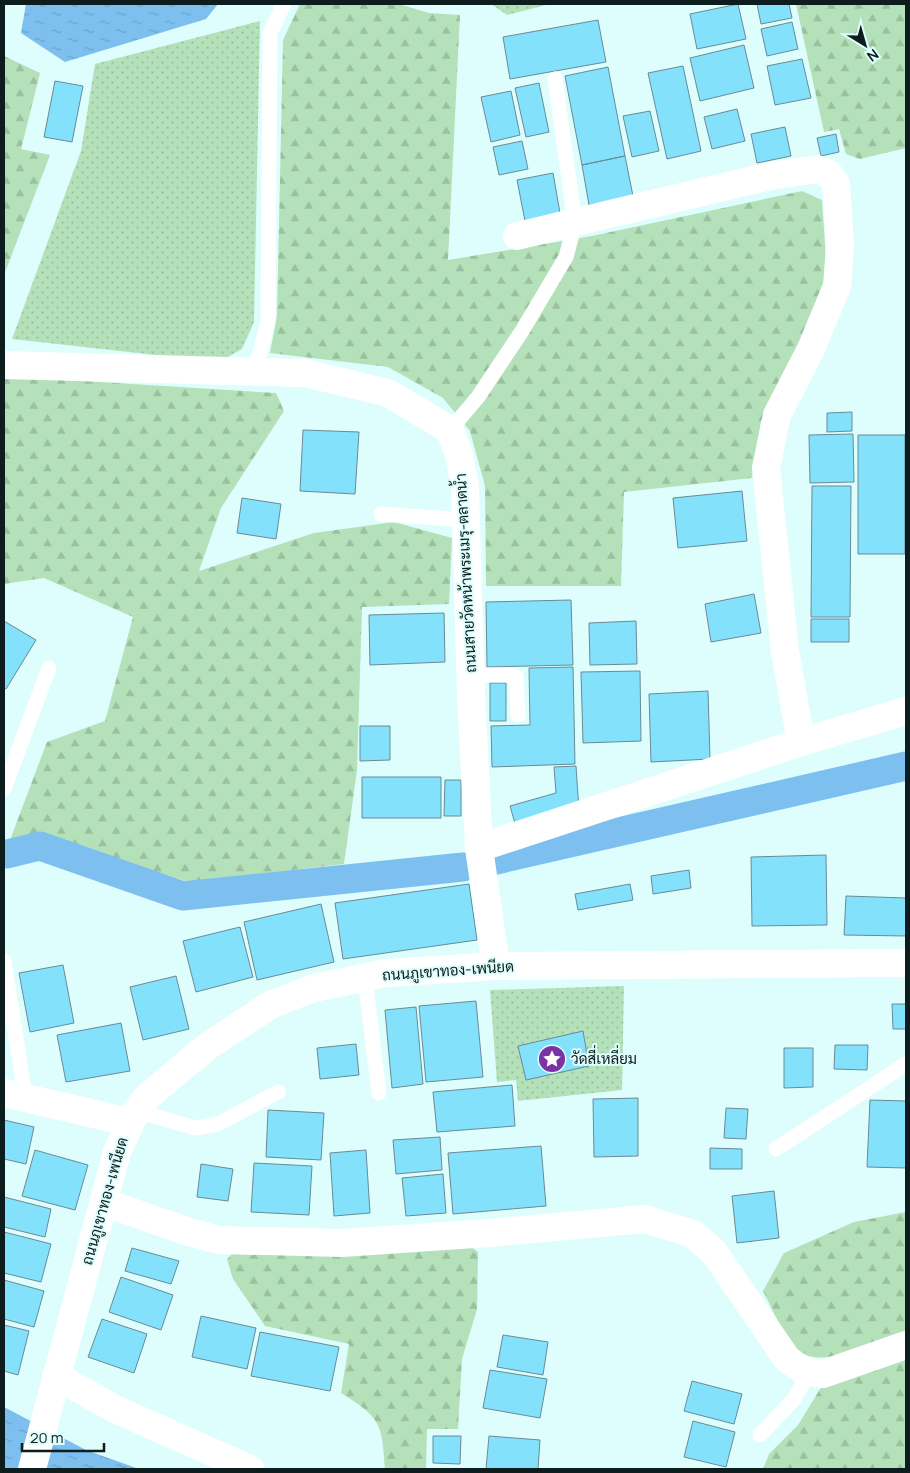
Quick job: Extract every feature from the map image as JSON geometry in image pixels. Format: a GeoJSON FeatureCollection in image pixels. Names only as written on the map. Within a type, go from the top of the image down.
{"type":"FeatureCollection","features":[{"type":"Feature","properties":{"kind":"street"},"geometry":{"type":"LineString","coordinates":[[518,236],[770,176],[817,169],[829,174],[836,184],[840,246],[837,286],[811,349],[777,416],[766,468],[785,651],[801,742]]}},
{"type":"Feature","properties":{"kind":"street"},"geometry":{"type":"LineString","coordinates":[[4,365],[305,373],[388,393],[450,430]]}},
{"type":"Feature","properties":{"kind":"street","name":"ถนนสายวัดหน้าพระเมรุ-ตลาดน้ำ"},"geometry":{"type":"LineString","coordinates":[[450,430],[459,455],[465,486],[470,675],[479,848],[496,966]]}},
{"type":"Feature","properties":{"kind":"street"},"geometry":{"type":"LineString","coordinates":[[479,848],[801,742],[906,711]]}},
{"type":"Feature","properties":{"kind":"street","name":"ถนนภูเขาทอง-เพนียด"},"geometry":{"type":"LineString","coordinates":[[32,1469],[117,1152],[133,1116],[148,1096],[208,1046],[272,1004],[314,988],[386,973],[496,966],[906,963]]}},
{"type":"Feature","properties":{"kind":"street"},"geometry":{"type":"LineString","coordinates":[[14,1094],[133,1116]]}},
{"type":"Feature","properties":{"kind":"street"},"geometry":{"type":"LineString","coordinates":[[103,1202],[189,1232],[219,1240],[342,1243],[488,1233],[645,1219],[656,1220],[693,1234],[714,1252],[787,1359],[803,1370],[822,1374],[906,1345]]}},
{"type":"Feature","properties":{"kind":"street"},"geometry":{"type":"LineString","coordinates":[[53,1387],[115,1409],[250,1469]]}},
{"type":"Feature","properties":{"kind":"lane"},"geometry":{"type":"LineString","coordinates":[[252,371],[260,353],[268,322],[270,33],[284,4]]}},
{"type":"Feature","properties":{"kind":"lane"},"geometry":{"type":"LineString","coordinates":[[450,430],[478,397],[537,306],[566,257],[575,223],[556,80]]}},
{"type":"Feature","properties":{"kind":"lane"},"geometry":{"type":"LineString","coordinates":[[382,514],[465,520]]}},
{"type":"Feature","properties":{"kind":"lane"},"geometry":{"type":"LineString","coordinates":[[4,789],[49,668]]}},
{"type":"Feature","properties":{"kind":"lane"},"geometry":{"type":"LineString","coordinates":[[470,675],[512,675],[516,677],[518,715]]}},
{"type":"Feature","properties":{"kind":"lane"},"geometry":{"type":"LineString","coordinates":[[4,961],[14,1094]]}},
{"type":"Feature","properties":{"kind":"lane"},"geometry":{"type":"LineString","coordinates":[[366,978],[379,1093]]}},
{"type":"Feature","properties":{"kind":"lane"},"geometry":{"type":"LineString","coordinates":[[776,1149],[906,1064]]}},
{"type":"Feature","properties":{"kind":"lane"},"geometry":{"type":"LineString","coordinates":[[133,1116],[196,1128],[218,1124],[278,1092]]}},
{"type":"Feature","properties":{"kind":"lane"},"geometry":{"type":"LineString","coordinates":[[760,1435],[794,1399],[810,1371]]}},
{"type":"Feature","properties":{"kind":"green space"},"geometry":{"type":"Polygon","coordinates":[[[300,4],[399,4],[429,13],[460,15],[448,260],[592,236],[802,191],[822,200],[827,274],[800,349],[761,421],[752,478],[624,492],[621,586],[486,586],[485,486],[470,431],[443,398],[388,367],[270,353],[277,315],[283,40],[300,4]]]}},
{"type":"Feature","properties":{"kind":"green space"},"geometry":{"type":"Polygon","coordinates":[[[491,4],[550,4],[507,15],[491,4]]]}},
{"type":"Feature","properties":{"kind":"green space"},"geometry":{"type":"Polygon","coordinates":[[[796,4],[906,4],[906,148],[860,159],[846,154],[839,129],[824,132],[796,4]]]}},
{"type":"Feature","properties":{"kind":"green space"},"geometry":{"type":"Polygon","coordinates":[[[260,21],[254,322],[242,349],[219,362],[12,339],[81,151],[95,64],[260,21]]]}},
{"type":"Feature","properties":{"kind":"green space"},"geometry":{"type":"Polygon","coordinates":[[[4,56],[40,73],[21,149],[50,155],[4,275],[4,56]]]}},
{"type":"Feature","properties":{"kind":"green space"},"geometry":{"type":"Polygon","coordinates":[[[4,376],[276,393],[284,411],[221,508],[199,571],[314,533],[394,522],[452,538],[449,604],[362,607],[357,770],[344,864],[189,882],[44,837],[10,840],[47,742],[105,721],[133,617],[44,578],[4,584],[4,376]]]}},
{"type":"Feature","properties":{"kind":"green space"},"geometry":{"type":"Polygon","coordinates":[[[624,986],[622,1090],[518,1101],[516,1080],[497,1082],[490,990],[624,986]]]}},
{"type":"Feature","properties":{"kind":"green space"},"geometry":{"type":"Polygon","coordinates":[[[906,1212],[906,1332],[835,1356],[820,1358],[807,1356],[796,1349],[783,1331],[763,1291],[784,1253],[854,1222],[906,1212]]]}},
{"type":"Feature","properties":{"kind":"green space"},"geometry":{"type":"Polygon","coordinates":[[[470,1246],[478,1252],[477,1309],[462,1359],[458,1429],[427,1429],[426,1468],[432,1469],[385,1469],[382,1441],[377,1423],[364,1409],[341,1393],[349,1344],[265,1326],[233,1279],[227,1259],[236,1250],[470,1246]]]}},
{"type":"Feature","properties":{"kind":"green space"},"geometry":{"type":"Polygon","coordinates":[[[906,1355],[906,1469],[763,1469],[769,1454],[798,1425],[825,1381],[906,1355]]]}},
{"type":"Feature","properties":{"kind":"water"},"geometry":{"type":"Polygon","coordinates":[[[26,4],[218,4],[206,19],[65,62],[21,33],[26,4]]]}},
{"type":"Feature","properties":{"kind":"water"},"geometry":{"type":"Polygon","coordinates":[[[4,1407],[86,1450],[139,1469],[4,1469],[4,1407]]]}},
{"type":"Feature","properties":{"kind":"building"},"geometry":{"type":"Polygon","coordinates":[[[738,4],[746,39],[697,49],[690,14],[738,4]]]}},
{"type":"Feature","properties":{"kind":"building"},"geometry":{"type":"Polygon","coordinates":[[[757,4],[789,4],[792,18],[761,24],[757,4]]]}},
{"type":"Feature","properties":{"kind":"building"},"geometry":{"type":"Polygon","coordinates":[[[598,20],[606,62],[510,79],[503,37],[598,20]]]}},
{"type":"Feature","properties":{"kind":"building"},"geometry":{"type":"Polygon","coordinates":[[[792,22],[798,49],[767,56],[761,29],[792,22]]]}},
{"type":"Feature","properties":{"kind":"building"},"geometry":{"type":"Polygon","coordinates":[[[744,45],[754,88],[700,101],[690,58],[744,45]]]}},
{"type":"Feature","properties":{"kind":"building"},"geometry":{"type":"Polygon","coordinates":[[[802,59],[811,98],[775,105],[767,66],[802,59]]]}},
{"type":"Feature","properties":{"kind":"building"},"geometry":{"type":"Polygon","coordinates":[[[683,66],[701,151],[667,159],[648,73],[683,66]]]}},
{"type":"Feature","properties":{"kind":"building"},"geometry":{"type":"Polygon","coordinates":[[[608,67],[625,156],[582,165],[565,76],[608,67]]]}},
{"type":"Feature","properties":{"kind":"building"},"geometry":{"type":"Polygon","coordinates":[[[55,81],[83,86],[72,142],[44,137],[55,81]]]}},
{"type":"Feature","properties":{"kind":"building"},"geometry":{"type":"Polygon","coordinates":[[[539,83],[549,132],[526,137],[515,88],[539,83]]]}},
{"type":"Feature","properties":{"kind":"building"},"geometry":{"type":"Polygon","coordinates":[[[511,91],[520,135],[491,142],[481,97],[511,91]]]}},
{"type":"Feature","properties":{"kind":"building"},"geometry":{"type":"Polygon","coordinates":[[[737,109],[745,141],[712,149],[704,117],[737,109]]]}},
{"type":"Feature","properties":{"kind":"building"},"geometry":{"type":"Polygon","coordinates":[[[650,111],[659,151],[632,157],[623,116],[650,111]]]}},
{"type":"Feature","properties":{"kind":"building"},"geometry":{"type":"Polygon","coordinates":[[[785,127],[791,156],[757,163],[751,134],[785,127]]]}},
{"type":"Feature","properties":{"kind":"building"},"geometry":{"type":"Polygon","coordinates":[[[836,134],[839,152],[821,156],[817,138],[836,134]]]}},
{"type":"Feature","properties":{"kind":"building"},"geometry":{"type":"Polygon","coordinates":[[[522,141],[528,169],[499,175],[493,147],[522,141]]]}},
{"type":"Feature","properties":{"kind":"building"},"geometry":{"type":"Polygon","coordinates":[[[625,156],[633,196],[589,205],[582,165],[625,156]]]}},
{"type":"Feature","properties":{"kind":"building"},"geometry":{"type":"Polygon","coordinates":[[[553,173],[560,213],[525,221],[517,180],[553,173]]]}},
{"type":"Feature","properties":{"kind":"building"},"geometry":{"type":"Polygon","coordinates":[[[852,412],[852,431],[827,432],[827,413],[852,412]]]}},
{"type":"Feature","properties":{"kind":"building"},"geometry":{"type":"Polygon","coordinates":[[[303,430],[359,432],[355,494],[300,491],[303,430]]]}},
{"type":"Feature","properties":{"kind":"building"},"geometry":{"type":"Polygon","coordinates":[[[853,434],[854,482],[810,483],[809,435],[853,434]]]}},
{"type":"Feature","properties":{"kind":"building"},"geometry":{"type":"Polygon","coordinates":[[[858,435],[905,435],[905,554],[858,554],[858,435]]]}},
{"type":"Feature","properties":{"kind":"building"},"geometry":{"type":"Polygon","coordinates":[[[812,486],[851,486],[850,617],[811,617],[812,486]]]}},
{"type":"Feature","properties":{"kind":"building"},"geometry":{"type":"Polygon","coordinates":[[[742,491],[747,541],[678,548],[673,498],[742,491]]]}},
{"type":"Feature","properties":{"kind":"building"},"geometry":{"type":"Polygon","coordinates":[[[242,498],[281,504],[276,539],[237,533],[242,498]]]}},
{"type":"Feature","properties":{"kind":"building"},"geometry":{"type":"Polygon","coordinates":[[[754,594],[761,633],[711,642],[705,604],[754,594]]]}},
{"type":"Feature","properties":{"kind":"building"},"geometry":{"type":"Polygon","coordinates":[[[571,600],[573,665],[487,667],[486,602],[571,600]]]}},
{"type":"Feature","properties":{"kind":"building"},"geometry":{"type":"Polygon","coordinates":[[[444,613],[445,662],[370,665],[369,615],[444,613]]]}},
{"type":"Feature","properties":{"kind":"building"},"geometry":{"type":"Polygon","coordinates":[[[811,619],[849,619],[849,642],[811,642],[811,619]]]}},
{"type":"Feature","properties":{"kind":"building"},"geometry":{"type":"Polygon","coordinates":[[[4,621],[36,640],[6,689],[4,688],[4,621]]]}},
{"type":"Feature","properties":{"kind":"building"},"geometry":{"type":"Polygon","coordinates":[[[636,621],[637,664],[590,665],[589,623],[636,621]]]}},
{"type":"Feature","properties":{"kind":"building"},"geometry":{"type":"Polygon","coordinates":[[[573,667],[575,764],[492,767],[491,726],[530,725],[529,668],[573,667]]]}},
{"type":"Feature","properties":{"kind":"building"},"geometry":{"type":"Polygon","coordinates":[[[640,671],[641,741],[583,743],[581,672],[640,671]]]}},
{"type":"Feature","properties":{"kind":"building"},"geometry":{"type":"Polygon","coordinates":[[[490,683],[506,683],[506,721],[490,721],[490,683]]]}},
{"type":"Feature","properties":{"kind":"building"},"geometry":{"type":"Polygon","coordinates":[[[708,691],[710,759],[651,762],[649,694],[708,691]]]}},
{"type":"Feature","properties":{"kind":"building"},"geometry":{"type":"Polygon","coordinates":[[[360,726],[390,726],[390,760],[360,761],[360,726]]]}},
{"type":"Feature","properties":{"kind":"building"},"geometry":{"type":"Polygon","coordinates":[[[576,766],[579,810],[516,827],[510,806],[556,793],[554,767],[576,766]]]}},
{"type":"Feature","properties":{"kind":"building"},"geometry":{"type":"Polygon","coordinates":[[[362,777],[441,777],[441,818],[362,818],[362,777]]]}},
{"type":"Feature","properties":{"kind":"building"},"geometry":{"type":"Polygon","coordinates":[[[445,780],[461,780],[461,816],[444,816],[445,780]]]}},
{"type":"Feature","properties":{"kind":"building"},"geometry":{"type":"Polygon","coordinates":[[[826,855],[827,925],[752,926],[751,857],[826,855]]]}},
{"type":"Feature","properties":{"kind":"building"},"geometry":{"type":"Polygon","coordinates":[[[689,870],[691,888],[653,894],[651,876],[689,870]]]}},
{"type":"Feature","properties":{"kind":"building"},"geometry":{"type":"Polygon","coordinates":[[[469,884],[477,940],[343,959],[335,903],[469,884]]]}},
{"type":"Feature","properties":{"kind":"building"},"geometry":{"type":"Polygon","coordinates":[[[630,884],[633,900],[578,910],[575,894],[630,884]]]}},
{"type":"Feature","properties":{"kind":"building"},"geometry":{"type":"Polygon","coordinates":[[[846,896],[906,898],[906,936],[844,935],[846,896]]]}},
{"type":"Feature","properties":{"kind":"building"},"geometry":{"type":"Polygon","coordinates":[[[321,904],[334,962],[257,980],[244,922],[321,904]]]}},
{"type":"Feature","properties":{"kind":"building"},"geometry":{"type":"Polygon","coordinates":[[[240,927],[253,977],[196,992],[183,941],[240,927]]]}},
{"type":"Feature","properties":{"kind":"building"},"geometry":{"type":"Polygon","coordinates":[[[63,965],[74,1023],[30,1032],[19,973],[63,965]]]}},
{"type":"Feature","properties":{"kind":"building"},"geometry":{"type":"Polygon","coordinates":[[[176,976],[189,1029],[143,1040],[130,987],[176,976]]]}},
{"type":"Feature","properties":{"kind":"building"},"geometry":{"type":"Polygon","coordinates":[[[476,1001],[483,1077],[426,1082],[419,1006],[476,1001]]]}},
{"type":"Feature","properties":{"kind":"building"},"geometry":{"type":"Polygon","coordinates":[[[892,1004],[906,1004],[906,1029],[893,1029],[892,1004]]]}},
{"type":"Feature","properties":{"kind":"building"},"geometry":{"type":"Polygon","coordinates":[[[416,1007],[423,1084],[392,1088],[385,1010],[416,1007]]]}},
{"type":"Feature","properties":{"kind":"building"},"geometry":{"type":"Polygon","coordinates":[[[121,1023],[130,1071],[66,1082],[57,1035],[121,1023]]]}},
{"type":"Feature","properties":{"kind":"building"},"geometry":{"type":"Polygon","coordinates":[[[583,1031],[589,1066],[526,1080],[518,1046],[583,1031]]]}},
{"type":"Feature","properties":{"kind":"building"},"geometry":{"type":"Polygon","coordinates":[[[356,1044],[359,1075],[320,1079],[317,1048],[356,1044]]]}},
{"type":"Feature","properties":{"kind":"building"},"geometry":{"type":"Polygon","coordinates":[[[835,1045],[868,1045],[867,1070],[834,1069],[835,1045]]]}},
{"type":"Feature","properties":{"kind":"building"},"geometry":{"type":"Polygon","coordinates":[[[784,1048],[813,1048],[813,1087],[784,1088],[784,1048]]]}},
{"type":"Feature","properties":{"kind":"building"},"geometry":{"type":"Polygon","coordinates":[[[512,1085],[515,1126],[437,1132],[433,1092],[512,1085]]]}},
{"type":"Feature","properties":{"kind":"building"},"geometry":{"type":"Polygon","coordinates":[[[638,1098],[638,1156],[594,1157],[593,1099],[638,1098]]]}},
{"type":"Feature","properties":{"kind":"building"},"geometry":{"type":"Polygon","coordinates":[[[870,1100],[906,1101],[906,1168],[867,1167],[870,1100]]]}},
{"type":"Feature","properties":{"kind":"building"},"geometry":{"type":"Polygon","coordinates":[[[726,1108],[748,1109],[746,1139],[724,1138],[726,1108]]]}},
{"type":"Feature","properties":{"kind":"building"},"geometry":{"type":"Polygon","coordinates":[[[268,1110],[324,1113],[321,1160],[266,1157],[268,1110]]]}},
{"type":"Feature","properties":{"kind":"building"},"geometry":{"type":"Polygon","coordinates":[[[4,1120],[34,1127],[26,1164],[4,1159],[4,1120]]]}},
{"type":"Feature","properties":{"kind":"building"},"geometry":{"type":"Polygon","coordinates":[[[440,1137],[442,1170],[396,1174],[393,1140],[440,1137]]]}},
{"type":"Feature","properties":{"kind":"building"},"geometry":{"type":"Polygon","coordinates":[[[541,1146],[546,1206],[453,1214],[448,1153],[541,1146]]]}},
{"type":"Feature","properties":{"kind":"building"},"geometry":{"type":"Polygon","coordinates":[[[710,1148],[742,1149],[742,1169],[710,1169],[710,1148]]]}},
{"type":"Feature","properties":{"kind":"building"},"geometry":{"type":"Polygon","coordinates":[[[35,1150],[88,1165],[75,1210],[22,1196],[35,1150]]]}},
{"type":"Feature","properties":{"kind":"building"},"geometry":{"type":"Polygon","coordinates":[[[366,1150],[370,1213],[334,1216],[330,1153],[366,1150]]]}},
{"type":"Feature","properties":{"kind":"building"},"geometry":{"type":"Polygon","coordinates":[[[254,1163],[312,1166],[309,1215],[251,1212],[254,1163]]]}},
{"type":"Feature","properties":{"kind":"building"},"geometry":{"type":"Polygon","coordinates":[[[201,1164],[233,1169],[228,1201],[197,1197],[201,1164]]]}},
{"type":"Feature","properties":{"kind":"building"},"geometry":{"type":"Polygon","coordinates":[[[443,1174],[446,1213],[406,1216],[402,1178],[443,1174]]]}},
{"type":"Feature","properties":{"kind":"building"},"geometry":{"type":"Polygon","coordinates":[[[774,1191],[779,1238],[737,1243],[732,1196],[774,1191]]]}},
{"type":"Feature","properties":{"kind":"building"},"geometry":{"type":"Polygon","coordinates":[[[4,1197],[51,1209],[45,1237],[4,1227],[4,1197]]]}},
{"type":"Feature","properties":{"kind":"building"},"geometry":{"type":"Polygon","coordinates":[[[4,1232],[51,1244],[41,1282],[4,1273],[4,1232]]]}},
{"type":"Feature","properties":{"kind":"building"},"geometry":{"type":"Polygon","coordinates":[[[132,1248],[179,1261],[171,1284],[125,1271],[132,1248]]]}},
{"type":"Feature","properties":{"kind":"building"},"geometry":{"type":"Polygon","coordinates":[[[121,1277],[173,1295],[161,1330],[109,1312],[121,1277]]]}},
{"type":"Feature","properties":{"kind":"building"},"geometry":{"type":"Polygon","coordinates":[[[4,1280],[44,1291],[34,1327],[4,1319],[4,1280]]]}},
{"type":"Feature","properties":{"kind":"building"},"geometry":{"type":"Polygon","coordinates":[[[201,1316],[256,1328],[247,1369],[192,1357],[201,1316]]]}},
{"type":"Feature","properties":{"kind":"building"},"geometry":{"type":"Polygon","coordinates":[[[102,1319],[147,1334],[134,1373],[88,1357],[102,1319]]]}},
{"type":"Feature","properties":{"kind":"building"},"geometry":{"type":"Polygon","coordinates":[[[4,1325],[29,1331],[18,1375],[4,1371],[4,1325]]]}},
{"type":"Feature","properties":{"kind":"building"},"geometry":{"type":"Polygon","coordinates":[[[260,1332],[339,1347],[330,1391],[251,1376],[260,1332]]]}},
{"type":"Feature","properties":{"kind":"building"},"geometry":{"type":"Polygon","coordinates":[[[503,1335],[548,1342],[543,1375],[497,1367],[503,1335]]]}},
{"type":"Feature","properties":{"kind":"building"},"geometry":{"type":"Polygon","coordinates":[[[490,1370],[547,1379],[540,1418],[483,1408],[490,1370]]]}},
{"type":"Feature","properties":{"kind":"building"},"geometry":{"type":"Polygon","coordinates":[[[692,1381],[742,1394],[734,1424],[684,1411],[692,1381]]]}},
{"type":"Feature","properties":{"kind":"building"},"geometry":{"type":"Polygon","coordinates":[[[693,1421],[735,1432],[726,1467],[684,1457],[693,1421]]]}},
{"type":"Feature","properties":{"kind":"building"},"geometry":{"type":"Polygon","coordinates":[[[433,1436],[461,1436],[460,1464],[433,1463],[433,1436]]]}},
{"type":"Feature","properties":{"kind":"building"},"geometry":{"type":"Polygon","coordinates":[[[489,1436],[540,1440],[538,1469],[486,1469],[489,1436]]]}},
{"type":"Feature","properties":{"kind":"waterway"},"geometry":{"type":"LineString","coordinates":[[496,860],[906,766]]}},
{"type":"Feature","properties":{"kind":"waterway"},"geometry":{"type":"LineString","coordinates":[[7,854],[40,846],[183,896],[463,867]]}},
{"type":"Feature","properties":{"kind":"place","name":"วัดสี่เหลี่ยม"},"geometry":{"type":"Point","coordinates":[552,1059]}}]}
